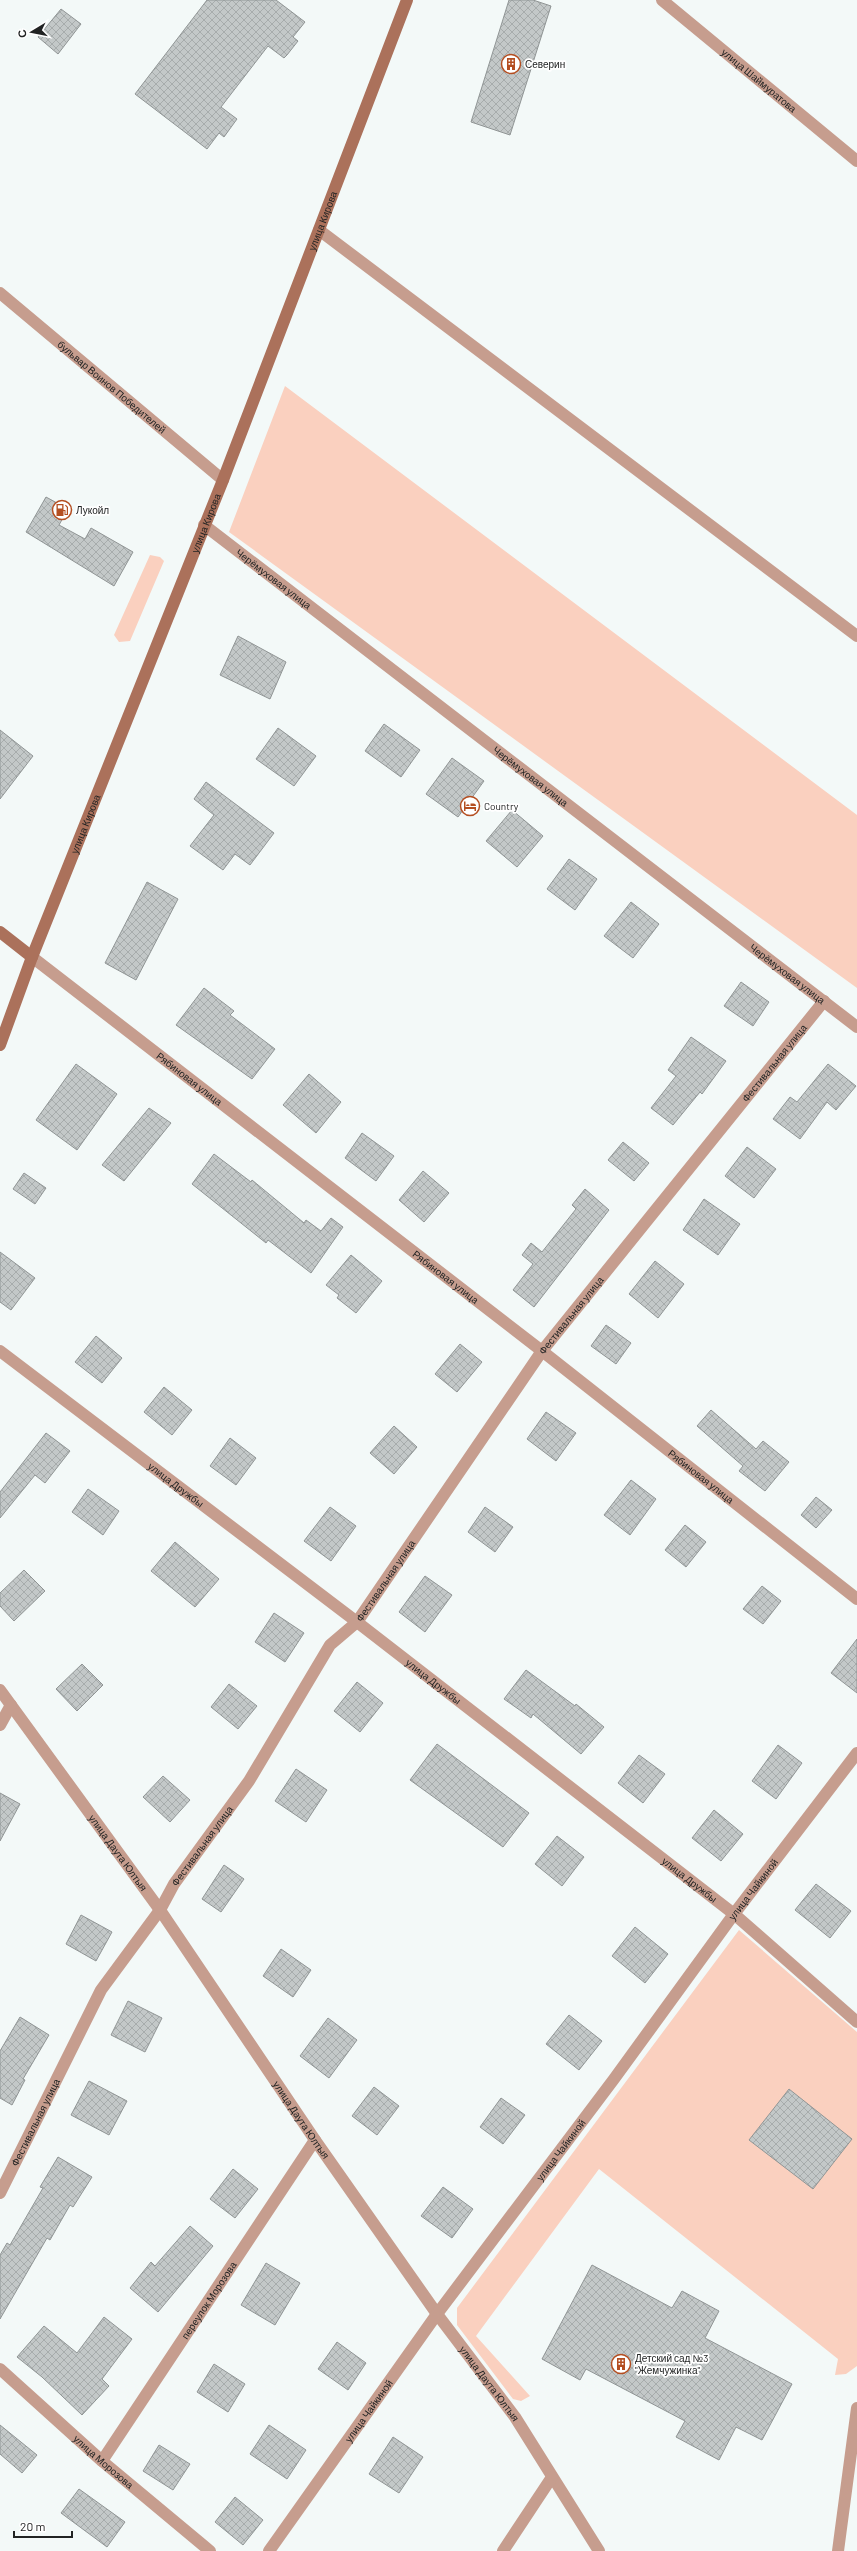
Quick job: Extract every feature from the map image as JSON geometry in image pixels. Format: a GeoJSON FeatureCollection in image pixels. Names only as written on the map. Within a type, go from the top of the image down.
{"type":"FeatureCollection","features":[{"type":"Feature","properties":{"kind":"main road","name":"улица Кирова"},"geometry":{"type":"LineString","coordinates":[[0,1045],[32,957],[223,480],[407,0]]}},
{"type":"Feature","properties":{"kind":"main road"},"geometry":{"type":"LineString","coordinates":[[0,932],[32,957]]}},
{"type":"Feature","properties":{"kind":"street","name":"улица Шаймуратова"},"geometry":{"type":"LineString","coordinates":[[662,0],[857,161]]}},
{"type":"Feature","properties":{"kind":"street"},"geometry":{"type":"LineString","coordinates":[[319,230],[857,636]]}},
{"type":"Feature","properties":{"kind":"street","name":"бульвар Воинов Победителей"},"geometry":{"type":"LineString","coordinates":[[0,293],[223,480]]}},
{"type":"Feature","properties":{"kind":"street","name":"Черёмуховая улица"},"geometry":{"type":"LineString","coordinates":[[204,525],[857,1027]]}},
{"type":"Feature","properties":{"kind":"street","name":"Рябиновая улица"},"geometry":{"type":"LineString","coordinates":[[32,957],[542,1351],[857,1598]]}},
{"type":"Feature","properties":{"kind":"street","name":"Фестивальная улица"},"geometry":{"type":"LineString","coordinates":[[0,2193],[101,1990],[160,1910],[174,1884],[249,1781],[330,1645],[357,1622],[542,1351],[824,1001]]}},
{"type":"Feature","properties":{"kind":"street","name":"улица Дружбы"},"geometry":{"type":"LineString","coordinates":[[0,1351],[357,1622],[734,1914],[857,2022]]}},
{"type":"Feature","properties":{"kind":"street","name":"улица Даута Юлтыя"},"geometry":{"type":"LineString","coordinates":[[0,1690],[160,1910],[315,2140],[437,2314],[515,2417],[599,2551]]}},
{"type":"Feature","properties":{"kind":"street"},"geometry":{"type":"LineString","coordinates":[[0,1725],[11,1705]]}},
{"type":"Feature","properties":{"kind":"street","name":"улица Чайкиной"},"geometry":{"type":"LineString","coordinates":[[269,2551],[437,2314],[614,2079],[734,1914],[857,1753]]}},
{"type":"Feature","properties":{"kind":"street","name":"переулок Морозова"},"geometry":{"type":"LineString","coordinates":[[102,2461],[315,2140]]}},
{"type":"Feature","properties":{"kind":"street","name":"улица Морозова"},"geometry":{"type":"LineString","coordinates":[[0,2369],[102,2461],[210,2551]]}},
{"type":"Feature","properties":{"kind":"street"},"geometry":{"type":"LineString","coordinates":[[838,2551],[857,2408]]}},
{"type":"Feature","properties":{"kind":"street"},"geometry":{"type":"LineString","coordinates":[[503,2551],[552,2477]]}},
{"type":"Feature","properties":{"kind":"shaded area"},"geometry":{"type":"Polygon","coordinates":[[[285,386],[857,815],[857,988],[229,532],[285,386]]]}},
{"type":"Feature","properties":{"kind":"shaded area"},"geometry":{"type":"Polygon","coordinates":[[[150,555],[160,557],[164,561],[130,641],[119,642],[114,635],[150,555]]]}},
{"type":"Feature","properties":{"kind":"shaded area"},"geometry":{"type":"Polygon","coordinates":[[[739,1930],[857,2032],[857,2366],[846,2374],[835,2375],[838,2359],[599,2169],[476,2336],[530,2396],[521,2401],[513,2399],[457,2325],[457,2308],[739,1930]]]}},
{"type":"Feature","properties":{"kind":"building"},"geometry":{"type":"Polygon","coordinates":[[[207,0],[276,0],[305,22],[293,37],[298,41],[284,58],[268,46],[221,107],[237,119],[224,137],[219,133],[207,149],[135,94],[207,0]]]}},
{"type":"Feature","properties":{"kind":"building","name":"Северин"},"geometry":{"type":"Polygon","coordinates":[[[509,0],[533,0],[551,6],[510,135],[471,122],[509,0]]]}},
{"type":"Feature","properties":{"kind":"building"},"geometry":{"type":"Polygon","coordinates":[[[61,9],[81,24],[58,54],[38,37],[61,9]]]}},
{"type":"Feature","properties":{"kind":"building"},"geometry":{"type":"Polygon","coordinates":[[[46,497],[68,509],[59,525],[85,539],[91,528],[133,552],[114,586],[26,532],[46,497]]]}},
{"type":"Feature","properties":{"kind":"building"},"geometry":{"type":"Polygon","coordinates":[[[238,636],[286,662],[270,699],[220,675],[238,636]]]}},
{"type":"Feature","properties":{"kind":"building"},"geometry":{"type":"Polygon","coordinates":[[[384,724],[420,750],[401,777],[365,751],[384,724]]]}},
{"type":"Feature","properties":{"kind":"building"},"geometry":{"type":"Polygon","coordinates":[[[278,728],[316,756],[294,786],[256,759],[278,728]]]}},
{"type":"Feature","properties":{"kind":"building"},"geometry":{"type":"Polygon","coordinates":[[[0,730],[33,756],[0,799],[0,730]]]}},
{"type":"Feature","properties":{"kind":"building"},"geometry":{"type":"Polygon","coordinates":[[[452,758],[484,781],[458,817],[426,794],[452,758]]]}},
{"type":"Feature","properties":{"kind":"building"},"geometry":{"type":"Polygon","coordinates":[[[206,782],[274,833],[250,865],[235,854],[223,870],[190,846],[214,815],[194,799],[206,782]]]}},
{"type":"Feature","properties":{"kind":"building"},"geometry":{"type":"Polygon","coordinates":[[[512,810],[543,836],[517,867],[486,841],[512,810]]]}},
{"type":"Feature","properties":{"kind":"building"},"geometry":{"type":"Polygon","coordinates":[[[569,859],[597,879],[575,910],[547,889],[569,859]]]}},
{"type":"Feature","properties":{"kind":"building"},"geometry":{"type":"Polygon","coordinates":[[[147,882],[178,899],[136,980],[105,963],[147,882]]]}},
{"type":"Feature","properties":{"kind":"building"},"geometry":{"type":"Polygon","coordinates":[[[631,902],[659,924],[633,958],[604,936],[631,902]]]}},
{"type":"Feature","properties":{"kind":"building"},"geometry":{"type":"Polygon","coordinates":[[[741,982],[769,1002],[753,1026],[724,1006],[741,982]]]}},
{"type":"Feature","properties":{"kind":"building"},"geometry":{"type":"Polygon","coordinates":[[[204,988],[234,1011],[230,1015],[275,1049],[252,1079],[176,1025],[204,988]]]}},
{"type":"Feature","properties":{"kind":"building"},"geometry":{"type":"Polygon","coordinates":[[[691,1037],[726,1061],[702,1094],[700,1092],[673,1125],[651,1108],[676,1076],[668,1070],[691,1037]]]}},
{"type":"Feature","properties":{"kind":"building"},"geometry":{"type":"Polygon","coordinates":[[[76,1064],[117,1094],[77,1150],[36,1120],[76,1064]]]}},
{"type":"Feature","properties":{"kind":"building"},"geometry":{"type":"Polygon","coordinates":[[[828,1064],[856,1086],[836,1110],[827,1102],[800,1139],[773,1119],[790,1097],[797,1102],[828,1064]]]}},
{"type":"Feature","properties":{"kind":"building"},"geometry":{"type":"Polygon","coordinates":[[[309,1074],[341,1102],[316,1133],[283,1105],[309,1074]]]}},
{"type":"Feature","properties":{"kind":"building"},"geometry":{"type":"Polygon","coordinates":[[[149,1108],[171,1123],[124,1181],[102,1165],[149,1108]]]}},
{"type":"Feature","properties":{"kind":"building"},"geometry":{"type":"Polygon","coordinates":[[[362,1133],[394,1156],[376,1181],[345,1158],[362,1133]]]}},
{"type":"Feature","properties":{"kind":"building"},"geometry":{"type":"Polygon","coordinates":[[[623,1142],[649,1163],[634,1181],[608,1160],[623,1142]]]}},
{"type":"Feature","properties":{"kind":"building"},"geometry":{"type":"Polygon","coordinates":[[[747,1147],[776,1169],[754,1198],[725,1176],[747,1147]]]}},
{"type":"Feature","properties":{"kind":"building"},"geometry":{"type":"Polygon","coordinates":[[[214,1154],[251,1182],[252,1180],[304,1223],[306,1220],[321,1231],[331,1218],[343,1227],[311,1273],[268,1240],[266,1243],[192,1184],[214,1154]]]}},
{"type":"Feature","properties":{"kind":"building"},"geometry":{"type":"Polygon","coordinates":[[[423,1171],[449,1193],[424,1222],[399,1200],[423,1171]]]}},
{"type":"Feature","properties":{"kind":"building"},"geometry":{"type":"Polygon","coordinates":[[[24,1173],[46,1188],[35,1204],[13,1189],[24,1173]]]}},
{"type":"Feature","properties":{"kind":"building"},"geometry":{"type":"Polygon","coordinates":[[[585,1189],[609,1210],[534,1307],[513,1290],[533,1264],[522,1255],[531,1243],[542,1252],[576,1209],[572,1205],[585,1189]]]}},
{"type":"Feature","properties":{"kind":"building"},"geometry":{"type":"Polygon","coordinates":[[[704,1199],[740,1224],[718,1255],[683,1230],[704,1199]]]}},
{"type":"Feature","properties":{"kind":"building"},"geometry":{"type":"Polygon","coordinates":[[[0,1252],[35,1278],[11,1310],[0,1302],[0,1252]]]}},
{"type":"Feature","properties":{"kind":"building"},"geometry":{"type":"Polygon","coordinates":[[[351,1255],[382,1281],[356,1313],[337,1298],[339,1295],[326,1285],[351,1255]]]}},
{"type":"Feature","properties":{"kind":"building"},"geometry":{"type":"Polygon","coordinates":[[[655,1261],[684,1284],[658,1318],[629,1294],[655,1261]]]}},
{"type":"Feature","properties":{"kind":"building"},"geometry":{"type":"Polygon","coordinates":[[[606,1325],[631,1343],[616,1364],[591,1346],[606,1325]]]}},
{"type":"Feature","properties":{"kind":"building"},"geometry":{"type":"Polygon","coordinates":[[[96,1336],[122,1358],[102,1383],[75,1362],[96,1336]]]}},
{"type":"Feature","properties":{"kind":"building"},"geometry":{"type":"Polygon","coordinates":[[[460,1344],[482,1362],[457,1392],[435,1374],[460,1344]]]}},
{"type":"Feature","properties":{"kind":"building"},"geometry":{"type":"Polygon","coordinates":[[[164,1387],[192,1410],[172,1435],[144,1412],[164,1387]]]}},
{"type":"Feature","properties":{"kind":"building"},"geometry":{"type":"Polygon","coordinates":[[[711,1410],[756,1449],[763,1441],[789,1462],[765,1491],[739,1471],[743,1466],[697,1426],[711,1410]]]}},
{"type":"Feature","properties":{"kind":"building"},"geometry":{"type":"Polygon","coordinates":[[[546,1412],[576,1433],[556,1461],[527,1439],[546,1412]]]}},
{"type":"Feature","properties":{"kind":"building"},"geometry":{"type":"Polygon","coordinates":[[[394,1426],[417,1447],[394,1474],[370,1453],[394,1426]]]}},
{"type":"Feature","properties":{"kind":"building"},"geometry":{"type":"Polygon","coordinates":[[[46,1433],[70,1451],[45,1483],[35,1475],[0,1518],[0,1492],[46,1433]]]}},
{"type":"Feature","properties":{"kind":"building"},"geometry":{"type":"Polygon","coordinates":[[[230,1438],[256,1458],[236,1485],[210,1466],[230,1438]]]}},
{"type":"Feature","properties":{"kind":"building"},"geometry":{"type":"Polygon","coordinates":[[[631,1480],[656,1499],[630,1535],[604,1515],[631,1480]]]}},
{"type":"Feature","properties":{"kind":"building"},"geometry":{"type":"Polygon","coordinates":[[[88,1489],[119,1511],[103,1535],[72,1512],[88,1489]]]}},
{"type":"Feature","properties":{"kind":"building"},"geometry":{"type":"Polygon","coordinates":[[[816,1497],[832,1510],[816,1528],[801,1515],[816,1497]]]}},
{"type":"Feature","properties":{"kind":"building"},"geometry":{"type":"Polygon","coordinates":[[[330,1507],[356,1526],[331,1561],[304,1541],[330,1507]]]}},
{"type":"Feature","properties":{"kind":"building"},"geometry":{"type":"Polygon","coordinates":[[[485,1507],[513,1527],[495,1552],[468,1532],[485,1507]]]}},
{"type":"Feature","properties":{"kind":"building"},"geometry":{"type":"Polygon","coordinates":[[[685,1525],[706,1542],[686,1567],[665,1550],[685,1525]]]}},
{"type":"Feature","properties":{"kind":"building"},"geometry":{"type":"Polygon","coordinates":[[[175,1542],[219,1579],[195,1607],[151,1571],[175,1542]]]}},
{"type":"Feature","properties":{"kind":"building"},"geometry":{"type":"Polygon","coordinates":[[[24,1570],[45,1591],[14,1621],[0,1606],[0,1593],[24,1570]]]}},
{"type":"Feature","properties":{"kind":"building"},"geometry":{"type":"Polygon","coordinates":[[[425,1576],[452,1595],[425,1632],[399,1612],[425,1576]]]}},
{"type":"Feature","properties":{"kind":"building"},"geometry":{"type":"Polygon","coordinates":[[[762,1586],[781,1601],[763,1624],[743,1609],[762,1586]]]}},
{"type":"Feature","properties":{"kind":"building"},"geometry":{"type":"Polygon","coordinates":[[[274,1613],[304,1633],[285,1662],[255,1642],[274,1613]]]}},
{"type":"Feature","properties":{"kind":"building"},"geometry":{"type":"Polygon","coordinates":[[[857,1639],[857,1693],[831,1673],[857,1639]]]}},
{"type":"Feature","properties":{"kind":"building"},"geometry":{"type":"Polygon","coordinates":[[[82,1664],[103,1685],[77,1711],[56,1689],[82,1664]]]}},
{"type":"Feature","properties":{"kind":"building"},"geometry":{"type":"Polygon","coordinates":[[[526,1670],[575,1706],[576,1704],[604,1727],[581,1754],[533,1714],[531,1718],[504,1699],[526,1670]]]}},
{"type":"Feature","properties":{"kind":"building"},"geometry":{"type":"Polygon","coordinates":[[[357,1682],[383,1703],[360,1732],[334,1711],[357,1682]]]}},
{"type":"Feature","properties":{"kind":"building"},"geometry":{"type":"Polygon","coordinates":[[[229,1684],[257,1706],[238,1729],[211,1707],[229,1684]]]}},
{"type":"Feature","properties":{"kind":"building"},"geometry":{"type":"Polygon","coordinates":[[[437,1744],[529,1813],[503,1847],[410,1780],[437,1744]]]}},
{"type":"Feature","properties":{"kind":"building"},"geometry":{"type":"Polygon","coordinates":[[[778,1745],[802,1763],[776,1799],[752,1781],[778,1745]]]}},
{"type":"Feature","properties":{"kind":"building"},"geometry":{"type":"Polygon","coordinates":[[[639,1755],[665,1774],[643,1803],[618,1783],[639,1755]]]}},
{"type":"Feature","properties":{"kind":"building"},"geometry":{"type":"Polygon","coordinates":[[[296,1769],[327,1790],[306,1822],[275,1801],[296,1769]]]}},
{"type":"Feature","properties":{"kind":"building"},"geometry":{"type":"Polygon","coordinates":[[[163,1776],[190,1800],[170,1822],[143,1797],[163,1776]]]}},
{"type":"Feature","properties":{"kind":"building"},"geometry":{"type":"Polygon","coordinates":[[[0,1793],[20,1804],[0,1841],[0,1793]]]}},
{"type":"Feature","properties":{"kind":"building"},"geometry":{"type":"Polygon","coordinates":[[[714,1810],[743,1834],[721,1861],[692,1838],[714,1810]]]}},
{"type":"Feature","properties":{"kind":"building"},"geometry":{"type":"Polygon","coordinates":[[[557,1836],[584,1857],[562,1886],[535,1864],[557,1836]]]}},
{"type":"Feature","properties":{"kind":"building"},"geometry":{"type":"Polygon","coordinates":[[[224,1865],[244,1879],[221,1912],[202,1899],[224,1865]]]}},
{"type":"Feature","properties":{"kind":"building"},"geometry":{"type":"Polygon","coordinates":[[[816,1884],[851,1911],[830,1938],[795,1910],[816,1884]]]}},
{"type":"Feature","properties":{"kind":"building"},"geometry":{"type":"Polygon","coordinates":[[[81,1915],[112,1932],[96,1961],[66,1944],[81,1915]]]}},
{"type":"Feature","properties":{"kind":"building"},"geometry":{"type":"Polygon","coordinates":[[[635,1927],[668,1954],[645,1983],[612,1956],[635,1927]]]}},
{"type":"Feature","properties":{"kind":"building"},"geometry":{"type":"Polygon","coordinates":[[[281,1949],[311,1970],[293,1997],[263,1976],[281,1949]]]}},
{"type":"Feature","properties":{"kind":"building"},"geometry":{"type":"Polygon","coordinates":[[[128,2001],[162,2018],[145,2052],[111,2035],[128,2001]]]}},
{"type":"Feature","properties":{"kind":"building"},"geometry":{"type":"Polygon","coordinates":[[[569,2015],[602,2041],[579,2070],[546,2044],[569,2015]]]}},
{"type":"Feature","properties":{"kind":"building"},"geometry":{"type":"Polygon","coordinates":[[[20,2017],[49,2035],[23,2079],[25,2080],[12,2105],[0,2098],[0,2051],[20,2017]]]}},
{"type":"Feature","properties":{"kind":"building"},"geometry":{"type":"Polygon","coordinates":[[[328,2018],[357,2040],[329,2078],[300,2056],[328,2018]]]}},
{"type":"Feature","properties":{"kind":"building"},"geometry":{"type":"Polygon","coordinates":[[[89,2081],[127,2101],[109,2135],[71,2115],[89,2081]]]}},
{"type":"Feature","properties":{"kind":"building"},"geometry":{"type":"Polygon","coordinates":[[[374,2087],[399,2106],[377,2135],[352,2116],[374,2087]]]}},
{"type":"Feature","properties":{"kind":"building"},"geometry":{"type":"Polygon","coordinates":[[[789,2089],[852,2139],[813,2189],[749,2140],[789,2089]]]}},
{"type":"Feature","properties":{"kind":"building"},"geometry":{"type":"Polygon","coordinates":[[[501,2098],[525,2115],[503,2144],[480,2127],[501,2098]]]}},
{"type":"Feature","properties":{"kind":"building"},"geometry":{"type":"Polygon","coordinates":[[[58,2157],[92,2177],[73,2207],[70,2205],[50,2240],[47,2238],[0,2319],[0,2255],[7,2243],[10,2245],[43,2188],[40,2187],[58,2157]]]}},
{"type":"Feature","properties":{"kind":"building"},"geometry":{"type":"Polygon","coordinates":[[[233,2169],[258,2189],[235,2218],[210,2199],[233,2169]]]}},
{"type":"Feature","properties":{"kind":"building"},"geometry":{"type":"Polygon","coordinates":[[[443,2187],[473,2209],[452,2238],[421,2216],[443,2187]]]}},
{"type":"Feature","properties":{"kind":"building"},"geometry":{"type":"Polygon","coordinates":[[[190,2226],[213,2246],[158,2312],[130,2288],[151,2262],[155,2266],[190,2226]]]}},
{"type":"Feature","properties":{"kind":"building"},"geometry":{"type":"Polygon","coordinates":[[[266,2263],[300,2283],[275,2325],[241,2305],[266,2263]]]}},
{"type":"Feature","properties":{"kind":"building","name":"Детский сад №3 \"Жемчужинка\""},"geometry":{"type":"Polygon","coordinates":[[[592,2265],[672,2308],[682,2291],[719,2311],[705,2338],[792,2384],[762,2440],[736,2427],[719,2460],[676,2437],[685,2421],[586,2369],[580,2380],[542,2359],[592,2265]]]}},
{"type":"Feature","properties":{"kind":"building"},"geometry":{"type":"Polygon","coordinates":[[[104,2317],[132,2339],[102,2379],[109,2386],[82,2415],[42,2377],[17,2357],[44,2326],[77,2353],[104,2317]]]}},
{"type":"Feature","properties":{"kind":"building"},"geometry":{"type":"Polygon","coordinates":[[[337,2342],[366,2363],[348,2390],[318,2369],[337,2342]]]}},
{"type":"Feature","properties":{"kind":"building"},"geometry":{"type":"Polygon","coordinates":[[[214,2364],[245,2384],[228,2412],[197,2392],[214,2364]]]}},
{"type":"Feature","properties":{"kind":"building"},"geometry":{"type":"Polygon","coordinates":[[[0,2425],[37,2455],[22,2473],[0,2454],[0,2425]]]}},
{"type":"Feature","properties":{"kind":"building"},"geometry":{"type":"Polygon","coordinates":[[[269,2425],[306,2450],[287,2479],[250,2454],[269,2425]]]}},
{"type":"Feature","properties":{"kind":"building"},"geometry":{"type":"Polygon","coordinates":[[[393,2437],[423,2457],[399,2493],[369,2474],[393,2437]]]}},
{"type":"Feature","properties":{"kind":"building"},"geometry":{"type":"Polygon","coordinates":[[[159,2445],[190,2464],[173,2490],[143,2471],[159,2445]]]}},
{"type":"Feature","properties":{"kind":"building"},"geometry":{"type":"Polygon","coordinates":[[[79,2489],[125,2522],[107,2547],[61,2513],[79,2489]]]}},
{"type":"Feature","properties":{"kind":"building"},"geometry":{"type":"Polygon","coordinates":[[[235,2497],[263,2520],[243,2545],[215,2522],[235,2497]]]}},
{"type":"Feature","properties":{"kind":"place","name":"Северин"},"geometry":{"type":"Point","coordinates":[511,64]}},
{"type":"Feature","properties":{"kind":"place","name":"Лукойл"},"geometry":{"type":"Point","coordinates":[62,510]}},
{"type":"Feature","properties":{"kind":"place","name":"Country"},"geometry":{"type":"Point","coordinates":[470,806]}},
{"type":"Feature","properties":{"kind":"place","name":"Детский сад №3 \"Жемчужинка\""},"geometry":{"type":"Point","coordinates":[621,2364]}}]}
